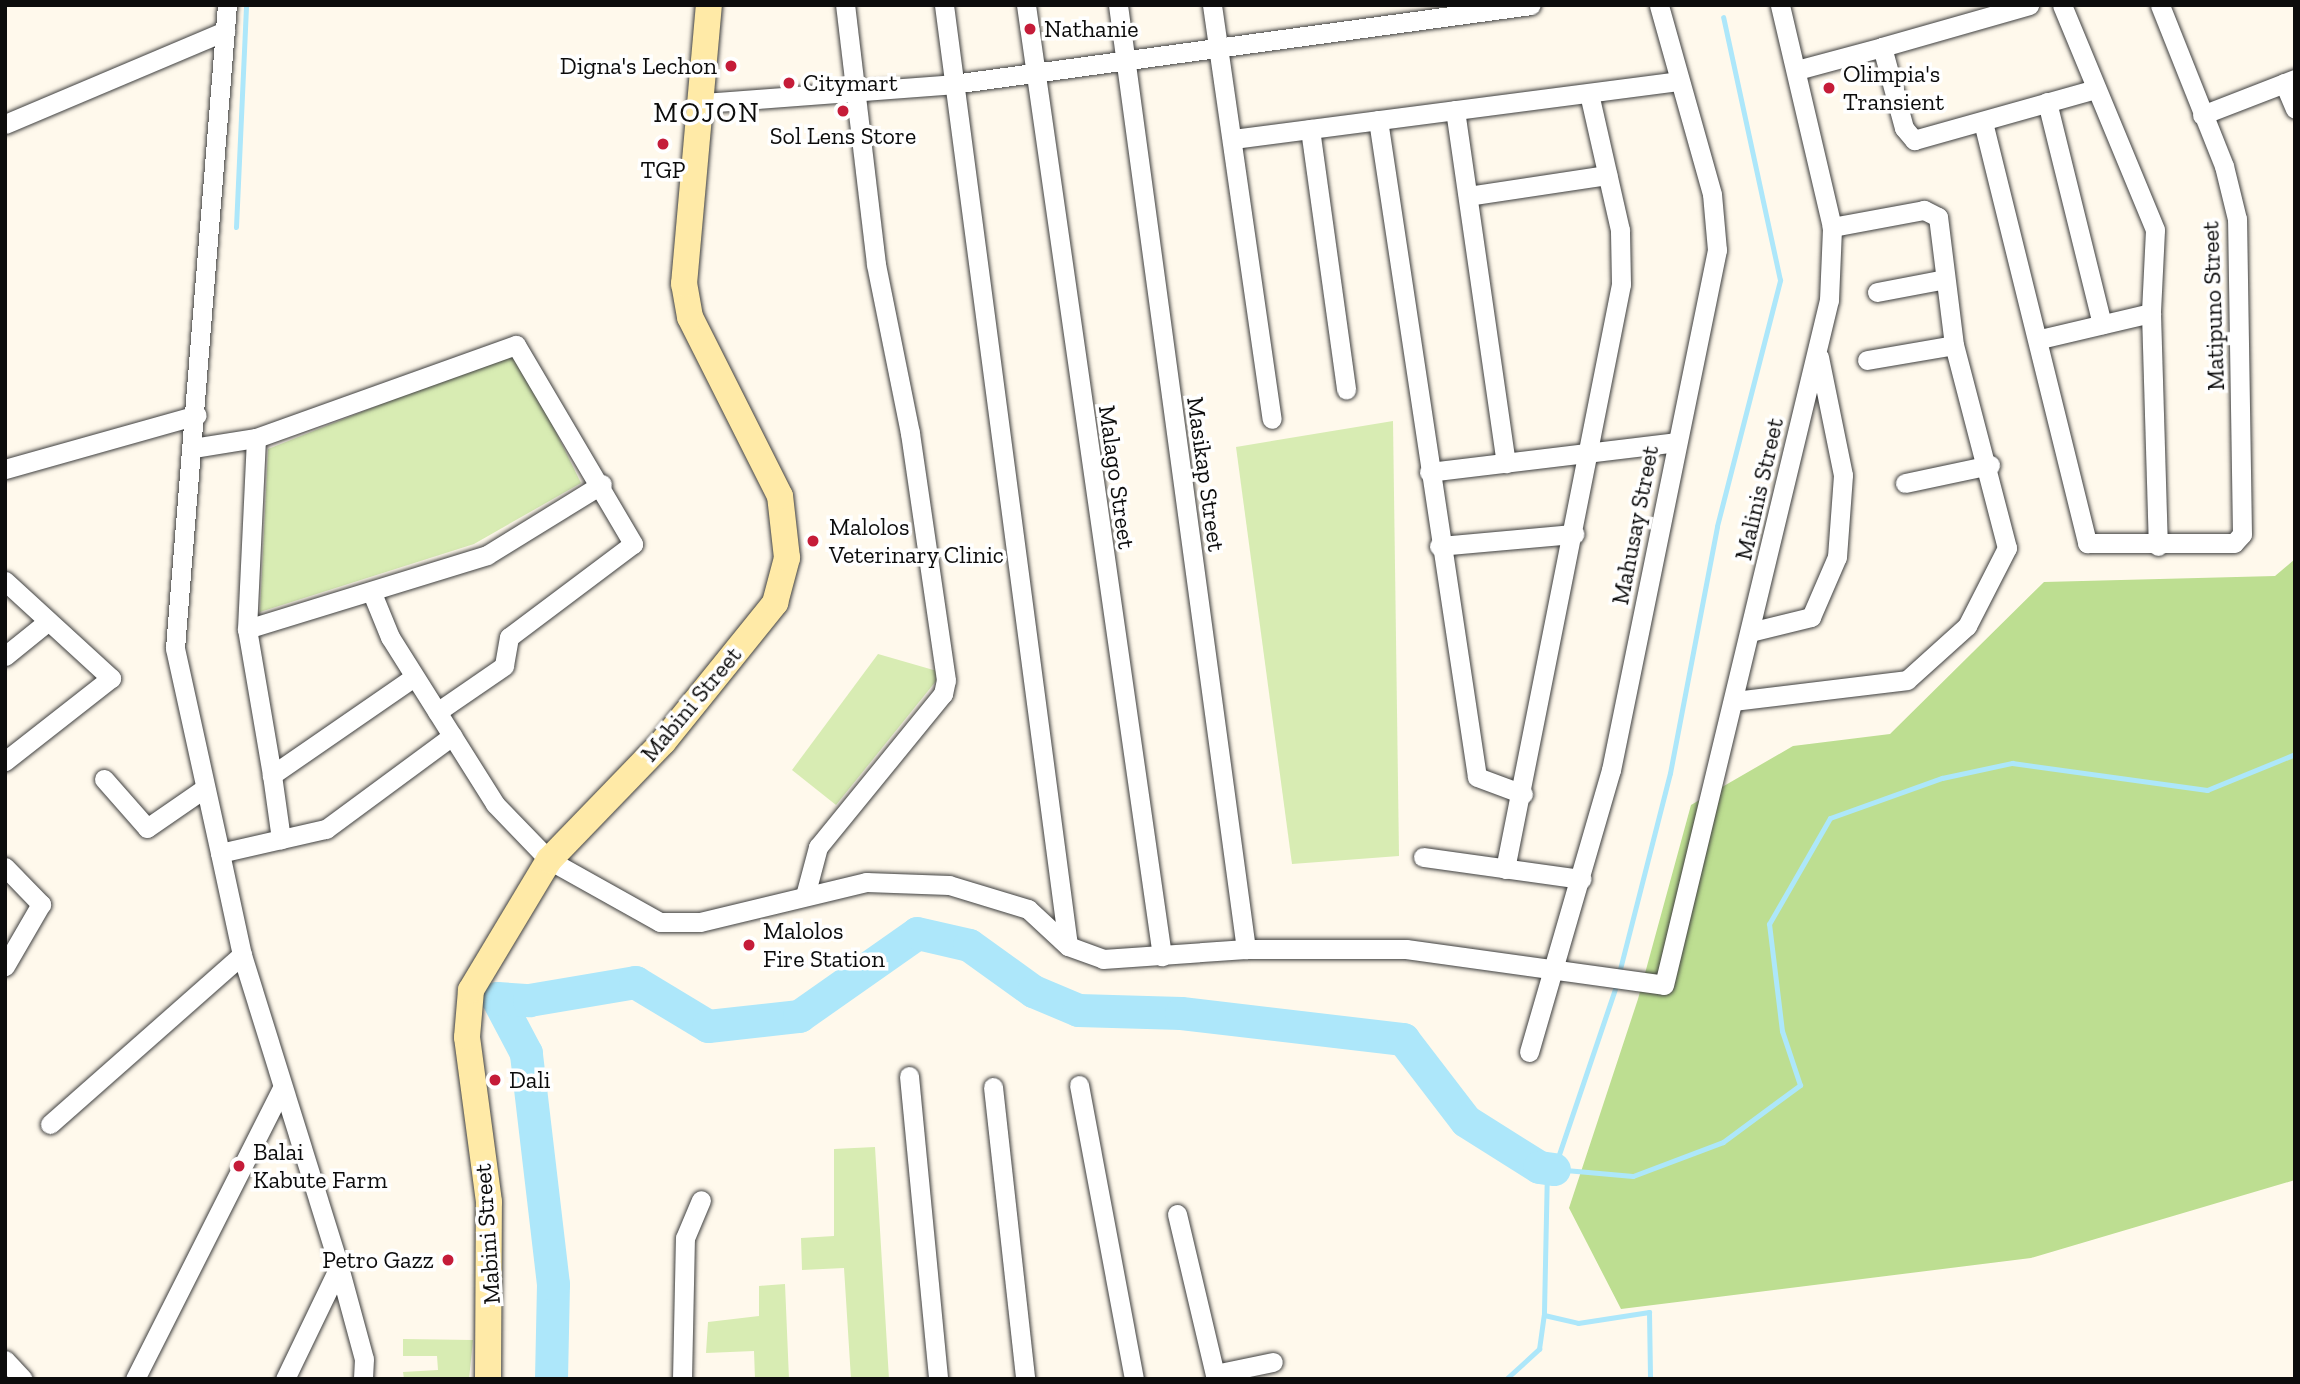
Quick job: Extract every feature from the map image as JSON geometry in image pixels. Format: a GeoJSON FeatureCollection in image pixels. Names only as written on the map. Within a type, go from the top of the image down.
{"type":"FeatureCollection","features":[{"type":"Feature","properties":{"kind":"main road","name":"Mabini Street"},"geometry":{"type":"LineString","coordinates":[[488,1379],[493,1321],[489,1202],[467,1011],[478,975],[549,860],[663,742],[775,603],[787,558],[780,496],[690,317],[684,284],[703,103],[709,5]]}},
{"type":"Feature","properties":{"kind":"street"},"geometry":{"type":"LineString","coordinates":[[227,5],[197,415],[175,648],[242,955],[339,1267],[364,1359],[363,1379]]}},
{"type":"Feature","properties":{"kind":"street"},"geometry":{"type":"LineString","coordinates":[[806,892],[818,847],[943,694],[946,680],[910,433],[876,264],[845,5]]}},
{"type":"Feature","properties":{"kind":"street"},"geometry":{"type":"LineString","coordinates":[[944,5],[1068,946]]}},
{"type":"Feature","properties":{"kind":"street","name":"Malago Street"},"geometry":{"type":"LineString","coordinates":[[1026,5],[1033,73],[1162,956]]}},
{"type":"Feature","properties":{"kind":"street","name":"Masikap Street"},"geometry":{"type":"LineString","coordinates":[[1118,5],[1246,949]]}},
{"type":"Feature","properties":{"kind":"street"},"geometry":{"type":"LineString","coordinates":[[1212,5],[1272,419]]}},
{"type":"Feature","properties":{"kind":"street"},"geometry":{"type":"LineString","coordinates":[[703,103],[855,95],[953,84],[1531,5]]}},
{"type":"Feature","properties":{"kind":"street","name":"Mahusay Street"},"geometry":{"type":"LineString","coordinates":[[1530,1052],[1611,770],[1717,250],[1712,194],[1678,81],[1659,5]]}},
{"type":"Feature","properties":{"kind":"street","name":"Malinis Street"},"geometry":{"type":"LineString","coordinates":[[1553,967],[1625,979],[1667,982],[1829,300],[1832,227],[1780,5]]}},
{"type":"Feature","properties":{"kind":"street"},"geometry":{"type":"LineString","coordinates":[[1797,70],[2029,5]]}},
{"type":"Feature","properties":{"kind":"street"},"geometry":{"type":"LineString","coordinates":[[1983,121],[2040,340],[2087,543],[2158,546],[2151,313],[2155,230],[2062,5]]}},
{"type":"Feature","properties":{"kind":"street","name":"Matipuno Street"},"geometry":{"type":"LineString","coordinates":[[2158,546],[2222,545],[2242,534],[2237,219],[2203,115],[2160,5]]}},
{"type":"Feature","properties":{"kind":"street"},"geometry":{"type":"LineString","coordinates":[[5,124],[225,31]]}},
{"type":"Feature","properties":{"kind":"street"},"geometry":{"type":"LineString","coordinates":[[1882,47],[1908,136],[1924,140],[2096,89]]}},
{"type":"Feature","properties":{"kind":"street"},"geometry":{"type":"LineString","coordinates":[[1233,139],[1678,81]]}},
{"type":"Feature","properties":{"kind":"street"},"geometry":{"type":"LineString","coordinates":[[2203,115],[2289,81],[2295,109]]}},
{"type":"Feature","properties":{"kind":"street"},"geometry":{"type":"LineString","coordinates":[[1505,869],[1523,794],[1621,284],[1620,230],[1589,94]]}},
{"type":"Feature","properties":{"kind":"street"},"geometry":{"type":"LineString","coordinates":[[2047,102],[2102,324]]}},
{"type":"Feature","properties":{"kind":"street"},"geometry":{"type":"LineString","coordinates":[[1455,110],[1506,463]]}},
{"type":"Feature","properties":{"kind":"street"},"geometry":{"type":"LineString","coordinates":[[1378,120],[1439,546],[1477,777],[1523,794]]}},
{"type":"Feature","properties":{"kind":"street"},"geometry":{"type":"LineString","coordinates":[[1310,129],[1346,390]]}},
{"type":"Feature","properties":{"kind":"street"},"geometry":{"type":"LineString","coordinates":[[1468,196],[1607,175]]}},
{"type":"Feature","properties":{"kind":"street"},"geometry":{"type":"LineString","coordinates":[[1734,702],[1892,685],[1920,671],[1967,626],[2007,548],[1990,466],[1954,345],[1938,217],[1931,212],[1832,227]]}},
{"type":"Feature","properties":{"kind":"street"},"geometry":{"type":"LineString","coordinates":[[1877,292],[1945,279]]}},
{"type":"Feature","properties":{"kind":"street"},"geometry":{"type":"LineString","coordinates":[[2040,340],[2151,313]]}},
{"type":"Feature","properties":{"kind":"street"},"geometry":{"type":"LineString","coordinates":[[193,449],[256,439],[516,345],[602,484],[632,539],[631,550],[509,637],[504,666],[437,712]]}},
{"type":"Feature","properties":{"kind":"street"},"geometry":{"type":"LineString","coordinates":[[1867,360],[1954,345]]}},
{"type":"Feature","properties":{"kind":"street"},"geometry":{"type":"LineString","coordinates":[[1750,632],[1811,617],[1837,557],[1843,475],[1817,350]]}},
{"type":"Feature","properties":{"kind":"street"},"geometry":{"type":"LineString","coordinates":[[5,468],[197,415]]}},
{"type":"Feature","properties":{"kind":"street"},"geometry":{"type":"LineString","coordinates":[[256,439],[247,629],[281,839]]}},
{"type":"Feature","properties":{"kind":"street"},"geometry":{"type":"LineString","coordinates":[[1429,472],[1676,442]]}},
{"type":"Feature","properties":{"kind":"street"},"geometry":{"type":"LineString","coordinates":[[1905,482],[1990,466]]}},
{"type":"Feature","properties":{"kind":"street"},"geometry":{"type":"LineString","coordinates":[[247,629],[372,593],[486,555],[602,484]]}},
{"type":"Feature","properties":{"kind":"street"},"geometry":{"type":"LineString","coordinates":[[1439,546],[1574,534]]}},
{"type":"Feature","properties":{"kind":"street"},"geometry":{"type":"LineString","coordinates":[[5,581],[111,678],[5,761]]}},
{"type":"Feature","properties":{"kind":"street"},"geometry":{"type":"LineString","coordinates":[[372,593],[414,677],[495,804],[549,860],[649,918],[673,924],[806,892],[866,882],[949,884],[1028,909],[1068,946],[1103,959],[1246,949],[1406,949],[1553,967]]}},
{"type":"Feature","properties":{"kind":"street"},"geometry":{"type":"LineString","coordinates":[[5,656],[47,622]]}},
{"type":"Feature","properties":{"kind":"street"},"geometry":{"type":"LineString","coordinates":[[272,775],[414,677]]}},
{"type":"Feature","properties":{"kind":"street"},"geometry":{"type":"LineString","coordinates":[[220,853],[335,823],[452,736]]}},
{"type":"Feature","properties":{"kind":"street"},"geometry":{"type":"LineString","coordinates":[[104,779],[147,828],[205,788]]}},
{"type":"Feature","properties":{"kind":"street"},"geometry":{"type":"LineString","coordinates":[[1423,858],[1581,879]]}},
{"type":"Feature","properties":{"kind":"street"},"geometry":{"type":"LineString","coordinates":[[5,867],[41,904],[5,966]]}},
{"type":"Feature","properties":{"kind":"street"},"geometry":{"type":"LineString","coordinates":[[50,1124],[242,955]]}},
{"type":"Feature","properties":{"kind":"street"},"geometry":{"type":"LineString","coordinates":[[909,1076],[939,1379]]}},
{"type":"Feature","properties":{"kind":"street"},"geometry":{"type":"LineString","coordinates":[[1079,1085],[1134,1379]]}},
{"type":"Feature","properties":{"kind":"street"},"geometry":{"type":"LineString","coordinates":[[993,1087],[1026,1379]]}},
{"type":"Feature","properties":{"kind":"street"},"geometry":{"type":"LineString","coordinates":[[135,1379],[282,1088]]}},
{"type":"Feature","properties":{"kind":"street"},"geometry":{"type":"LineString","coordinates":[[682,1379],[685,1238],[701,1200]]}},
{"type":"Feature","properties":{"kind":"street"},"geometry":{"type":"LineString","coordinates":[[1177,1214],[1216,1377],[1272,1362]]}},
{"type":"Feature","properties":{"kind":"street"},"geometry":{"type":"LineString","coordinates":[[285,1379],[339,1267]]}},
{"type":"Feature","properties":{"kind":"street"},"geometry":{"type":"LineString","coordinates":[[5,1360],[23,1379]]}},
{"type":"Feature","properties":{"kind":"green space"},"geometry":{"type":"Polygon","coordinates":[[[516,351],[581,483],[474,544],[260,612],[268,449],[516,351]]]}},
{"type":"Feature","properties":{"kind":"green space"},"geometry":{"type":"Polygon","coordinates":[[[1393,421],[1399,856],[1292,864],[1236,447],[1393,421]]]}},
{"type":"Feature","properties":{"kind":"green space"},"geometry":{"type":"Polygon","coordinates":[[[2295,559],[2295,1180],[2031,1258],[1621,1309],[1569,1208],[1638,999],[1691,805],[1793,746],[1890,734],[2044,582],[2275,576],[2295,559]]]}},
{"type":"Feature","properties":{"kind":"green space"},"geometry":{"type":"Polygon","coordinates":[[[878,654],[937,671],[936,681],[836,805],[792,770],[878,654]]]}},
{"type":"Feature","properties":{"kind":"green space"},"geometry":{"type":"Polygon","coordinates":[[[875,1147],[889,1379],[851,1379],[844,1268],[802,1270],[801,1238],[834,1236],[834,1149],[875,1147]]]}},
{"type":"Feature","properties":{"kind":"green space"},"geometry":{"type":"Polygon","coordinates":[[[785,1284],[789,1379],[755,1379],[754,1351],[706,1353],[708,1322],[759,1316],[759,1286],[785,1284]]]}},
{"type":"Feature","properties":{"kind":"green space"},"geometry":{"type":"Polygon","coordinates":[[[403,1339],[473,1340],[469,1379],[404,1379],[403,1372],[438,1370],[437,1356],[403,1356],[403,1339]]]}},
{"type":"Feature","properties":{"kind":"waterway"},"geometry":{"type":"LineString","coordinates":[[236,227],[246,5]]}},
{"type":"Feature","properties":{"kind":"waterway"},"geometry":{"type":"LineString","coordinates":[[1619,973],[1670,773],[1717,526],[1780,280],[1723,17]]}},
{"type":"Feature","properties":{"kind":"waterway"},"geometry":{"type":"LineString","coordinates":[[1617,983],[1554,1169],[1633,1176],[1723,1142],[1800,1085],[1782,1031],[1769,924],[1830,818],[1942,778],[2012,763],[2207,790],[2295,754]]}},
{"type":"Feature","properties":{"kind":"waterway"},"geometry":{"type":"LineString","coordinates":[[551,1379],[553,1284],[526,1053],[497,998],[529,1000],[635,982],[708,1026],[799,1016],[917,933],[969,945],[1033,991],[1078,1010],[1181,1013],[1403,1039],[1466,1121],[1539,1167],[1554,1169]]}},
{"type":"Feature","properties":{"kind":"waterway"},"geometry":{"type":"LineString","coordinates":[[1547,1168],[1544,1315],[1578,1323],[1649,1312],[1650,1379]]}},
{"type":"Feature","properties":{"kind":"waterway"},"geometry":{"type":"LineString","coordinates":[[1506,1379],[1539,1349],[1544,1315]]}},
{"type":"Feature","properties":{"kind":"place","name":"Nathanie"},"geometry":{"type":"Point","coordinates":[1030,29]}},
{"type":"Feature","properties":{"kind":"place","name":"Digna's Lechon"},"geometry":{"type":"Point","coordinates":[731,66]}},
{"type":"Feature","properties":{"kind":"place","name":"Citymart"},"geometry":{"type":"Point","coordinates":[789,83]}},
{"type":"Feature","properties":{"kind":"place","name":"Olimpia's Transient"},"geometry":{"type":"Point","coordinates":[1829,88]}},
{"type":"Feature","properties":{"kind":"place","name":"Sol Lens Store"},"geometry":{"type":"Point","coordinates":[843,111]}},
{"type":"Feature","properties":{"kind":"place","name":"TGP"},"geometry":{"type":"Point","coordinates":[663,144]}},
{"type":"Feature","properties":{"kind":"place","name":"Malolos Veterinary Clinic"},"geometry":{"type":"Point","coordinates":[813,541]}},
{"type":"Feature","properties":{"kind":"place","name":"Malolos Fire Station"},"geometry":{"type":"Point","coordinates":[749,945]}},
{"type":"Feature","properties":{"kind":"place","name":"Dali"},"geometry":{"type":"Point","coordinates":[495,1080]}},
{"type":"Feature","properties":{"kind":"place","name":"Balai Kabute Farm"},"geometry":{"type":"Point","coordinates":[239,1166]}},
{"type":"Feature","properties":{"kind":"place","name":"Petro Gazz"},"geometry":{"type":"Point","coordinates":[448,1260]}},
{"type":"Feature","properties":{"kind":"district","name":"MOJON"},"geometry":{"type":"Point","coordinates":[707,113]}}]}
